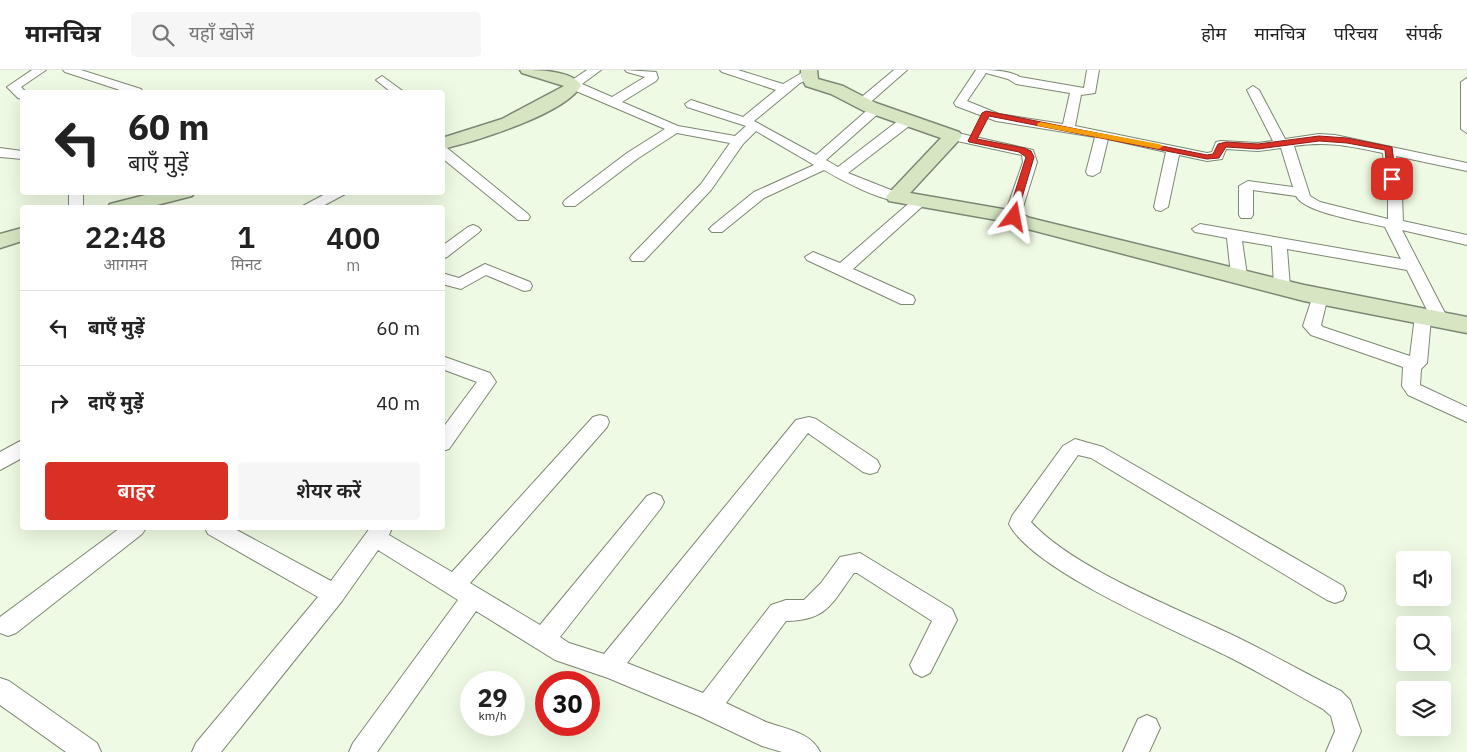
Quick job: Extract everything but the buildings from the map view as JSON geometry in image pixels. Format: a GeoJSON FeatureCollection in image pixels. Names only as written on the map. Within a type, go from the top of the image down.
{"type":"FeatureCollection","features":[{"type":"Feature","properties":{"kind":"street"},"geometry":{"type":"LineString","coordinates":[[20,92],[13,87],[40,70]]}},
{"type":"Feature","properties":{"kind":"street"},"geometry":{"type":"LineString","coordinates":[[69,70],[131,90]]}},
{"type":"Feature","properties":{"kind":"street"},"geometry":{"type":"LineString","coordinates":[[528,70],[569,82],[675,129],[738,141]]}},
{"type":"Feature","properties":{"kind":"street"},"geometry":{"type":"LineString","coordinates":[[445,143],[472,136],[530,114],[570,91],[573,85],[595,70]]}},
{"type":"Feature","properties":{"kind":"street"},"geometry":{"type":"LineString","coordinates":[[613,102],[652,78],[652,75],[632,70]]}},
{"type":"Feature","properties":{"kind":"street"},"geometry":{"type":"LineString","coordinates":[[726,70],[785,89]]}},
{"type":"Feature","properties":{"kind":"street"},"geometry":{"type":"LineString","coordinates":[[717,230],[760,195],[822,162],[901,70]]}},
{"type":"Feature","properties":{"kind":"street"},"geometry":{"type":"LineString","coordinates":[[982,70],[960,103],[986,113],[1212,157],[1219,154],[1221,145],[1226,144],[1258,147],[1319,138],[1389,149],[1467,167]]}},
{"type":"Feature","properties":{"kind":"street"},"geometry":{"type":"LineString","coordinates":[[988,70],[1017,74],[1016,80],[1076,92],[1089,92],[1091,90],[1093,70]]}},
{"type":"Feature","properties":{"kind":"street"},"geometry":{"type":"LineString","coordinates":[[638,258],[706,187],[750,123],[785,89],[809,72],[812,82],[837,90],[869,106],[963,138],[1022,150],[1028,153],[1030,162],[1014,211],[1014,217]]}},
{"type":"Feature","properties":{"kind":"street"},"geometry":{"type":"LineString","coordinates":[[382,80],[395,90]]}},
{"type":"Feature","properties":{"kind":"street"},"geometry":{"type":"LineString","coordinates":[[1467,82],[1467,129]]}},
{"type":"Feature","properties":{"kind":"street"},"geometry":{"type":"LineString","coordinates":[[1253,90],[1284,144],[1304,198],[1315,205],[1467,240]]}},
{"type":"Feature","properties":{"kind":"street"},"geometry":{"type":"LineString","coordinates":[[1068,129],[1076,92]]}},
{"type":"Feature","properties":{"kind":"street"},"geometry":{"type":"LineString","coordinates":[[691,104],[750,123],[822,162],[840,174],[896,197],[1014,217],[1023,222],[1282,287],[1467,325]]}},
{"type":"Feature","properties":{"kind":"street"},"geometry":{"type":"LineString","coordinates":[[896,197],[963,138],[986,113]]}},
{"type":"Feature","properties":{"kind":"street"},"geometry":{"type":"LineString","coordinates":[[840,174],[908,120]]}},
{"type":"Feature","properties":{"kind":"street"},"geometry":{"type":"LineString","coordinates":[[570,203],[632,156],[675,129]]}},
{"type":"Feature","properties":{"kind":"street"},"geometry":{"type":"LineString","coordinates":[[1093,172],[1102,135]]}},
{"type":"Feature","properties":{"kind":"street"},"geometry":{"type":"LineString","coordinates":[[1161,207],[1173,149]]}},
{"type":"Feature","properties":{"kind":"street"},"geometry":{"type":"LineString","coordinates":[[1389,149],[1392,179]]}},
{"type":"Feature","properties":{"kind":"street"},"geometry":{"type":"LineString","coordinates":[[0,152],[8,155],[20,155]]}},
{"type":"Feature","properties":{"kind":"street"},"geometry":{"type":"LineString","coordinates":[[445,153],[523,217]]}},
{"type":"Feature","properties":{"kind":"street"},"geometry":{"type":"LineString","coordinates":[[1246,216],[1246,186],[1248,185],[1302,192]]}},
{"type":"Feature","properties":{"kind":"street"},"geometry":{"type":"LineString","coordinates":[[146,204],[175,195]]}},
{"type":"Feature","properties":{"kind":"street"},"geometry":{"type":"LineString","coordinates":[[313,205],[335,195]]}},
{"type":"Feature","properties":{"kind":"street"},"geometry":{"type":"LineString","coordinates":[[1320,296],[1312,326],[1317,331],[1412,364],[1418,362],[1432,317],[1413,266],[1393,224],[1395,197]]}},
{"type":"Feature","properties":{"kind":"street"},"geometry":{"type":"LineString","coordinates":[[842,270],[920,201]]}},
{"type":"Feature","properties":{"kind":"street"},"geometry":{"type":"LineString","coordinates":[[1200,229],[1413,266]]}},
{"type":"Feature","properties":{"kind":"street"},"geometry":{"type":"LineString","coordinates":[[445,252],[472,230]]}},
{"type":"Feature","properties":{"kind":"street"},"geometry":{"type":"LineString","coordinates":[[0,241],[20,235]]}},
{"type":"Feature","properties":{"kind":"street"},"geometry":{"type":"LineString","coordinates":[[1234,235],[1239,275]]}},
{"type":"Feature","properties":{"kind":"street"},"geometry":{"type":"LineString","coordinates":[[1279,243],[1282,287]]}},
{"type":"Feature","properties":{"kind":"street"},"geometry":{"type":"LineString","coordinates":[[813,257],[906,300]]}},
{"type":"Feature","properties":{"kind":"street"},"geometry":{"type":"LineString","coordinates":[[445,279],[461,284],[484,269],[524,286]]}},
{"type":"Feature","properties":{"kind":"street"},"geometry":{"type":"LineString","coordinates":[[445,363],[484,378],[487,382],[445,440]]}},
{"type":"Feature","properties":{"kind":"street"},"geometry":{"type":"LineString","coordinates":[[1412,364],[1410,386],[1414,390],[1467,415]]}},
{"type":"Feature","properties":{"kind":"street"},"geometry":{"type":"LineString","coordinates":[[362,752],[464,591],[600,422]]}},
{"type":"Feature","properties":{"kind":"street"},"geometry":{"type":"LineString","coordinates":[[609,667],[803,425],[809,424],[870,466]]}},
{"type":"Feature","properties":{"kind":"street"},"geometry":{"type":"LineString","coordinates":[[1335,593],[1104,457],[1085,448],[1075,447],[1070,451],[1022,516],[1020,524],[1024,532],[1034,541],[1081,571],[1248,655],[1332,700],[1341,709],[1348,731],[1338,752]]}},
{"type":"Feature","properties":{"kind":"street"},"geometry":{"type":"LineString","coordinates":[[0,462],[20,449]]}},
{"type":"Feature","properties":{"kind":"street"},"geometry":{"type":"LineString","coordinates":[[543,640],[654,502]]}},
{"type":"Feature","properties":{"kind":"street"},"geometry":{"type":"LineString","coordinates":[[8,624],[132,530]]}},
{"type":"Feature","properties":{"kind":"street"},"geometry":{"type":"LineString","coordinates":[[219,530],[334,594]]}},
{"type":"Feature","properties":{"kind":"street"},"geometry":{"type":"LineString","coordinates":[[206,752],[334,594],[378,532],[464,591],[563,652],[609,667],[708,707],[762,733],[790,742],[807,752]]}},
{"type":"Feature","properties":{"kind":"street"},"geometry":{"type":"LineString","coordinates":[[708,707],[778,612],[786,609],[808,610],[813,607],[848,564],[854,562],[860,563],[941,612],[944,616],[945,620],[922,665]]}},
{"type":"Feature","properties":{"kind":"street"},"geometry":{"type":"LineString","coordinates":[[0,690],[88,752]]}},
{"type":"Feature","properties":{"kind":"street"},"geometry":{"type":"LineString","coordinates":[[1136,752],[1147,728]]}},
{"type":"Feature","properties":{"kind":"slow traffic"},"geometry":{"type":"LineString","coordinates":[[1040,124],[1159,146]]}},
{"type":"Feature","properties":{"kind":"route"},"geometry":{"type":"LineString","coordinates":[[1014,217],[1014,211],[1030,157],[1028,153],[1022,150],[972,141],[986,113],[996,117],[1106,135],[1207,157],[1219,154],[1221,145],[1226,144],[1258,147],[1319,138],[1347,140],[1389,149],[1392,179]]}}]}
